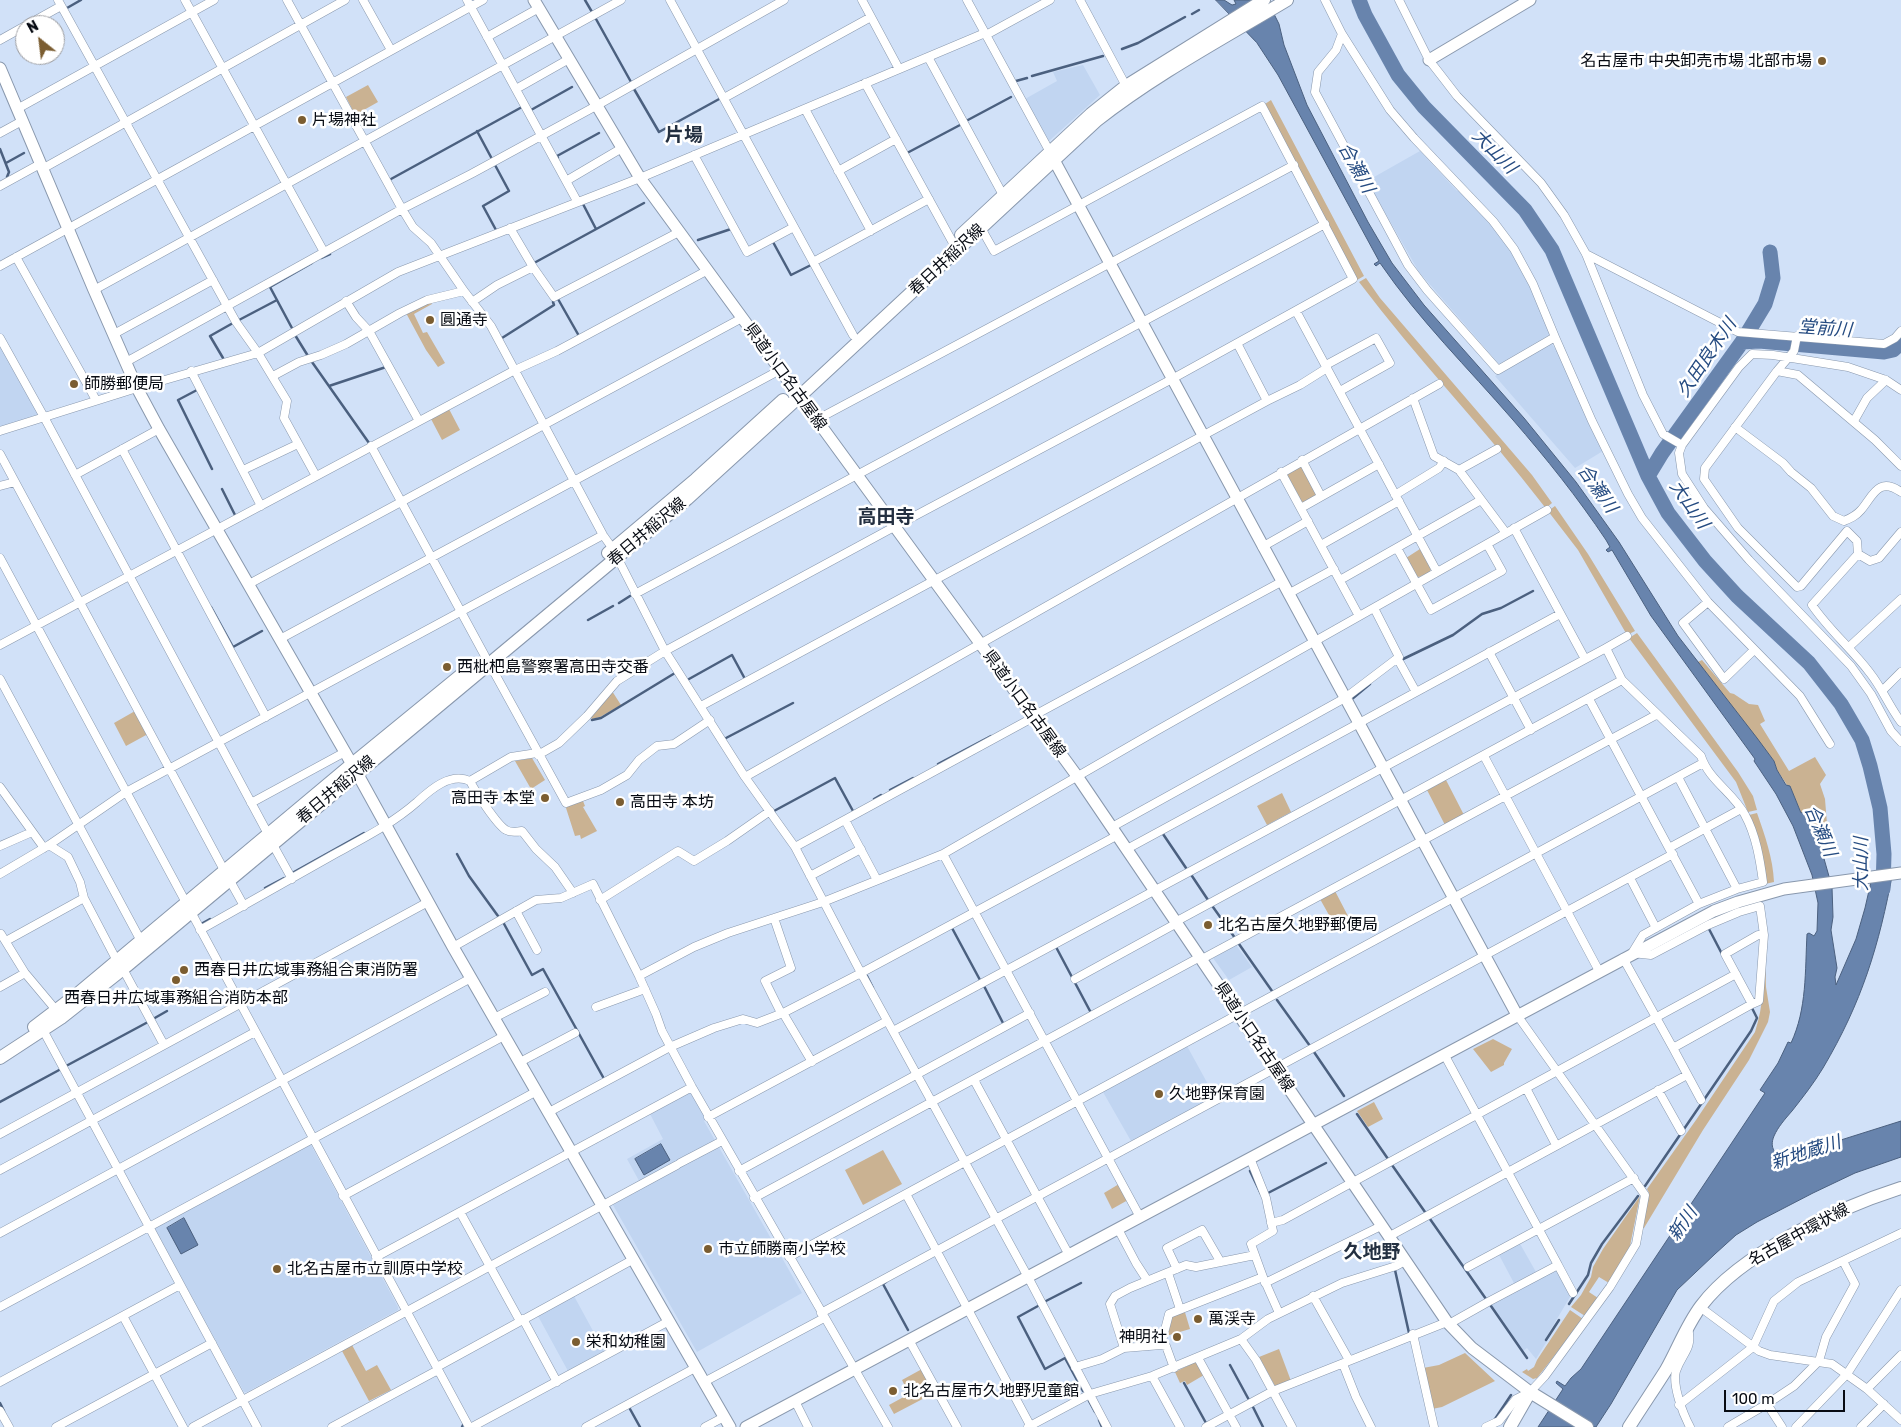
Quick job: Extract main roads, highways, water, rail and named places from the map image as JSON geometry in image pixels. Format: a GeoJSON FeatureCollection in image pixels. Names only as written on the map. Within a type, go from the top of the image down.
{"type":"FeatureCollection","features":[{"type":"Feature","properties":{"kind":"main road","name":"春日井稲沢線"},"geometry":{"type":"LineString","coordinates":[[797,393],[853,335],[1003,195],[1130,94],[1228,29],[1264,0]]}},
{"type":"Feature","properties":{"kind":"main road","name":"春日井稲沢線"},"geometry":{"type":"LineString","coordinates":[[0,1058],[43,1030],[354,768],[614,554],[687,499],[797,393],[981,228],[1091,114],[1126,86],[1228,29],[1287,0]]}},
{"type":"Feature","properties":{"kind":"main road","name":"春日井稲沢線"},"geometry":{"type":"LineString","coordinates":[[0,1048],[120,965],[141,941],[188,907]]}},
{"type":"Feature","properties":{"kind":"main road","name":"名古屋中環状線"},"geometry":{"type":"LineString","coordinates":[[1629,1427],[1666,1370],[1700,1307],[1714,1291],[1758,1255],[1846,1208],[1901,1188]]}},
{"type":"Feature","properties":{"kind":"main road"},"geometry":{"type":"LineString","coordinates":[[1510,1427],[1534,1394],[1587,1427]]}},
{"type":"Feature","properties":{"kind":"water"},"geometry":{"type":"Polygon","coordinates":[[[1216,0],[1224,0],[1232,5],[1236,4],[1234,0],[1267,0],[1279,24],[1284,45],[1307,105],[1368,222],[1392,263],[1424,305],[1524,418],[1576,482],[1619,542],[1678,636],[1774,761],[1786,785],[1790,786],[1801,813],[1803,812],[1821,848],[1832,887],[1833,917],[1831,930],[1837,968],[1836,985],[1856,939],[1873,873],[1893,871],[1882,924],[1859,996],[1837,1044],[1823,1068],[1780,1126],[1772,1144],[1776,1153],[1787,1157],[1901,1121],[1901,1157],[1855,1173],[1757,1222],[1736,1235],[1677,1290],[1596,1427],[1538,1427],[1563,1389],[1556,1383],[1557,1381],[1565,1386],[1581,1369],[1765,1093],[1760,1090],[1778,1063],[1788,1042],[1791,1043],[1803,1003],[1807,934],[1809,933],[1814,936],[1817,931],[1818,903],[1812,875],[1793,826],[1776,794],[1754,761],[1755,759],[1651,616],[1612,550],[1608,552],[1606,550],[1610,547],[1606,540],[1573,494],[1525,434],[1427,324],[1380,263],[1376,266],[1374,264],[1379,261],[1278,75],[1257,43],[1216,0]]]}},
{"type":"Feature","properties":{"kind":"water"},"geometry":{"type":"Polygon","coordinates":[[[661,1144],[670,1160],[644,1175],[635,1159],[661,1144]]]}},
{"type":"Feature","properties":{"kind":"water"},"geometry":{"type":"Polygon","coordinates":[[[184,1218],[198,1245],[181,1254],[167,1228],[184,1218]]]}},
{"type":"Feature","properties":{"kind":"waterway"},"geometry":{"type":"LineString","coordinates":[[67,8],[81,0]]}},
{"type":"Feature","properties":{"kind":"waterway"},"geometry":{"type":"LineString","coordinates":[[585,0],[592,12]]}},
{"type":"Feature","properties":{"kind":"waterway","name":"大山川"},"geometry":{"type":"LineString","coordinates":[[1359,0],[1365,15],[1398,75],[1424,107],[1525,210],[1552,250],[1648,476],[1668,513],[1705,561],[1737,596],[1809,663],[1841,704],[1862,740],[1880,808],[1884,854],[1883,889]]}},
{"type":"Feature","properties":{"kind":"waterway"},"geometry":{"type":"LineString","coordinates":[[1192,14],[1199,10]]}},
{"type":"Feature","properties":{"kind":"waterway"},"geometry":{"type":"LineString","coordinates":[[1122,49],[1138,43],[1185,17]]}},
{"type":"Feature","properties":{"kind":"waterway"},"geometry":{"type":"LineString","coordinates":[[596,19],[631,82]]}},
{"type":"Feature","properties":{"kind":"waterway"},"geometry":{"type":"LineString","coordinates":[[1032,76],[1103,56]]}},
{"type":"Feature","properties":{"kind":"waterway"},"geometry":{"type":"LineString","coordinates":[[1016,81],[1027,78]]}},
{"type":"Feature","properties":{"kind":"waterway"},"geometry":{"type":"LineString","coordinates":[[531,110],[572,87]]}},
{"type":"Feature","properties":{"kind":"waterway"},"geometry":{"type":"LineString","coordinates":[[634,89],[659,132],[721,98]]}},
{"type":"Feature","properties":{"kind":"waterway"},"geometry":{"type":"LineString","coordinates":[[966,121],[1011,97]]}},
{"type":"Feature","properties":{"kind":"waterway"},"geometry":{"type":"LineString","coordinates":[[391,179],[522,107]]}},
{"type":"Feature","properties":{"kind":"waterway"},"geometry":{"type":"LineString","coordinates":[[907,153],[960,125]]}},
{"type":"Feature","properties":{"kind":"waterway"},"geometry":{"type":"LineString","coordinates":[[477,131],[492,159]]}},
{"type":"Feature","properties":{"kind":"waterway"},"geometry":{"type":"LineString","coordinates":[[558,158],[557,156],[599,133]]}},
{"type":"Feature","properties":{"kind":"waterway"},"geometry":{"type":"LineString","coordinates":[[0,149],[9,172],[7,177]]}},
{"type":"Feature","properties":{"kind":"waterway"},"geometry":{"type":"LineString","coordinates":[[6,163],[24,153]]}},
{"type":"Feature","properties":{"kind":"waterway"},"geometry":{"type":"LineString","coordinates":[[495,165],[509,191],[483,206],[496,230]]}},
{"type":"Feature","properties":{"kind":"waterway"},"geometry":{"type":"LineString","coordinates":[[534,263],[644,203]]}},
{"type":"Feature","properties":{"kind":"waterway"},"geometry":{"type":"LineString","coordinates":[[583,204],[596,229]]}},
{"type":"Feature","properties":{"kind":"waterway"},"geometry":{"type":"LineString","coordinates":[[698,240],[731,229]]}},
{"type":"Feature","properties":{"kind":"waterway"},"geometry":{"type":"LineString","coordinates":[[773,242],[791,275],[811,265]]}},
{"type":"Feature","properties":{"kind":"waterway","name":"久田良木川"},"geometry":{"type":"LineString","coordinates":[[1648,476],[1662,453],[1742,342],[1765,304],[1773,278],[1770,252]]}},
{"type":"Feature","properties":{"kind":"waterway"},"geometry":{"type":"LineString","coordinates":[[321,258],[330,254]]}},
{"type":"Feature","properties":{"kind":"waterway"},"geometry":{"type":"LineString","coordinates":[[293,330],[270,287],[312,263]]}},
{"type":"Feature","properties":{"kind":"waterway"},"geometry":{"type":"LineString","coordinates":[[558,299],[579,336]]}},
{"type":"Feature","properties":{"kind":"waterway"},"geometry":{"type":"LineString","coordinates":[[239,320],[277,300]]}},
{"type":"Feature","properties":{"kind":"waterway"},"geometry":{"type":"LineString","coordinates":[[502,338],[554,305],[553,302]]}},
{"type":"Feature","properties":{"kind":"waterway"},"geometry":{"type":"LineString","coordinates":[[223,358],[210,336],[233,323]]}},
{"type":"Feature","properties":{"kind":"waterway"},"geometry":{"type":"LineString","coordinates":[[295,335],[308,356]]}},
{"type":"Feature","properties":{"kind":"waterway","name":"堂前川"},"geometry":{"type":"LineString","coordinates":[[1742,342],[1759,341],[1884,352],[1893,350],[1901,343]]}},
{"type":"Feature","properties":{"kind":"waterway"},"geometry":{"type":"LineString","coordinates":[[312,362],[369,443]]}},
{"type":"Feature","properties":{"kind":"waterway"},"geometry":{"type":"LineString","coordinates":[[329,386],[386,367]]}},
{"type":"Feature","properties":{"kind":"waterway"},"geometry":{"type":"LineString","coordinates":[[197,390],[178,400],[212,469]]}},
{"type":"Feature","properties":{"kind":"waterway"},"geometry":{"type":"LineString","coordinates":[[222,489],[235,515]]}},
{"type":"Feature","properties":{"kind":"waterway"},"geometry":{"type":"LineString","coordinates":[[1399,661],[1453,635],[1482,614],[1501,608],[1533,591]]}},
{"type":"Feature","properties":{"kind":"waterway"},"geometry":{"type":"LineString","coordinates":[[619,603],[630,596]]}},
{"type":"Feature","properties":{"kind":"waterway"},"geometry":{"type":"LineString","coordinates":[[588,620],[613,606]]}},
{"type":"Feature","properties":{"kind":"waterway"},"geometry":{"type":"LineString","coordinates":[[211,607],[233,647],[262,631]]}},
{"type":"Feature","properties":{"kind":"waterway"},"geometry":{"type":"LineString","coordinates":[[689,679],[732,655],[745,679],[747,678]]}},
{"type":"Feature","properties":{"kind":"waterway"},"geometry":{"type":"LineString","coordinates":[[592,720],[601,718],[675,673]]}},
{"type":"Feature","properties":{"kind":"waterway"},"geometry":{"type":"LineString","coordinates":[[1352,699],[1370,684]]}},
{"type":"Feature","properties":{"kind":"waterway"},"geometry":{"type":"LineString","coordinates":[[726,738],[793,703]]}},
{"type":"Feature","properties":{"kind":"waterway"},"geometry":{"type":"LineString","coordinates":[[938,764],[991,736]]}},
{"type":"Feature","properties":{"kind":"waterway"},"geometry":{"type":"LineString","coordinates":[[774,811],[835,778],[853,811]]}},
{"type":"Feature","properties":{"kind":"waterway"},"geometry":{"type":"LineString","coordinates":[[890,790],[913,778]]}},
{"type":"Feature","properties":{"kind":"waterway"},"geometry":{"type":"LineString","coordinates":[[874,799],[881,795]]}},
{"type":"Feature","properties":{"kind":"waterway"},"geometry":{"type":"LineString","coordinates":[[294,872],[364,833]]}},
{"type":"Feature","properties":{"kind":"waterway"},"geometry":{"type":"LineString","coordinates":[[1163,834],[1186,868]]}},
{"type":"Feature","properties":{"kind":"waterway"},"geometry":{"type":"LineString","coordinates":[[457,854],[469,876],[498,916]]}},
{"type":"Feature","properties":{"kind":"waterway"},"geometry":{"type":"LineString","coordinates":[[1192,876],[1208,900]]}},
{"type":"Feature","properties":{"kind":"waterway"},"geometry":{"type":"LineString","coordinates":[[265,888],[284,878]]}},
{"type":"Feature","properties":{"kind":"waterway"},"geometry":{"type":"LineString","coordinates":[[1213,907],[1235,938]]}},
{"type":"Feature","properties":{"kind":"waterway"},"geometry":{"type":"LineString","coordinates":[[201,924],[210,919]]}},
{"type":"Feature","properties":{"kind":"waterway"},"geometry":{"type":"LineString","coordinates":[[503,922],[532,975],[543,969],[603,1077]]}},
{"type":"Feature","properties":{"kind":"waterway"},"geometry":{"type":"LineString","coordinates":[[952,928],[980,980]]}},
{"type":"Feature","properties":{"kind":"waterway"},"geometry":{"type":"LineString","coordinates":[[1709,929],[1722,954]]}},
{"type":"Feature","properties":{"kind":"waterway"},"geometry":{"type":"LineString","coordinates":[[1239,944],[1272,991]]}},
{"type":"Feature","properties":{"kind":"waterway"},"geometry":{"type":"LineString","coordinates":[[1056,947],[1090,1011]]}},
{"type":"Feature","properties":{"kind":"waterway"},"geometry":{"type":"LineString","coordinates":[[867,976],[873,988]]}},
{"type":"Feature","properties":{"kind":"waterway"},"geometry":{"type":"LineString","coordinates":[[983,984],[1004,1025]]}},
{"type":"Feature","properties":{"kind":"waterway"},"geometry":{"type":"LineString","coordinates":[[1277,1000],[1310,1046]]}},
{"type":"Feature","properties":{"kind":"waterway"},"geometry":{"type":"LineString","coordinates":[[1645,1186],[1751,1031],[1757,1018],[1752,1008]]}},
{"type":"Feature","properties":{"kind":"waterway"},"geometry":{"type":"LineString","coordinates":[[153,1019],[167,1011]]}},
{"type":"Feature","properties":{"kind":"waterway"},"geometry":{"type":"LineString","coordinates":[[66,1066],[148,1022]]}},
{"type":"Feature","properties":{"kind":"waterway"},"geometry":{"type":"LineString","coordinates":[[1314,1052],[1344,1096]]}},
{"type":"Feature","properties":{"kind":"waterway"},"geometry":{"type":"LineString","coordinates":[[0,1102],[61,1069]]}},
{"type":"Feature","properties":{"kind":"waterway"},"geometry":{"type":"LineString","coordinates":[[1357,1114],[1388,1159]]}},
{"type":"Feature","properties":{"kind":"waterway"},"geometry":{"type":"LineString","coordinates":[[1268,1193],[1326,1163]]}},
{"type":"Feature","properties":{"kind":"waterway"},"geometry":{"type":"LineString","coordinates":[[1392,1165],[1425,1212]]}},
{"type":"Feature","properties":{"kind":"waterway"},"geometry":{"type":"LineString","coordinates":[[1250,1171],[1261,1194]]}},
{"type":"Feature","properties":{"kind":"waterway"},"geometry":{"type":"LineString","coordinates":[[1569,1304],[1588,1275],[1591,1263],[1602,1244],[1638,1196]]}},
{"type":"Feature","properties":{"kind":"waterway"},"geometry":{"type":"LineString","coordinates":[[1430,1219],[1486,1299]]}},
{"type":"Feature","properties":{"kind":"waterway"},"geometry":{"type":"LineString","coordinates":[[1395,1270],[1409,1333]]}},
{"type":"Feature","properties":{"kind":"waterway"},"geometry":{"type":"LineString","coordinates":[[886,1282],[883,1284],[908,1330]]}},
{"type":"Feature","properties":{"kind":"waterway"},"geometry":{"type":"LineString","coordinates":[[1044,1302],[1081,1283]]}},
{"type":"Feature","properties":{"kind":"waterway"},"geometry":{"type":"LineString","coordinates":[[1038,1306],[1018,1317],[1045,1369],[1065,1358],[1083,1391]]}},
{"type":"Feature","properties":{"kind":"waterway"},"geometry":{"type":"LineString","coordinates":[[1491,1306],[1527,1358]]}},
{"type":"Feature","properties":{"kind":"waterway"},"geometry":{"type":"LineString","coordinates":[[1546,1340],[1559,1320]]}},
{"type":"Feature","properties":{"kind":"waterway"},"geometry":{"type":"LineString","coordinates":[[1230,1365],[1249,1400]]}},
{"type":"Feature","properties":{"kind":"waterway"},"geometry":{"type":"LineString","coordinates":[[1184,1383],[1206,1423]]}},
{"type":"Feature","properties":{"kind":"waterway"},"geometry":{"type":"LineString","coordinates":[[1495,1419],[1511,1395]]}},
{"type":"Feature","properties":{"kind":"waterway"},"geometry":{"type":"LineString","coordinates":[[1089,1401],[1095,1412]]}},
{"type":"Feature","properties":{"kind":"waterway"},"geometry":{"type":"LineString","coordinates":[[0,1403],[4,1411]]}},
{"type":"Feature","properties":{"kind":"waterway"},"geometry":{"type":"LineString","coordinates":[[1252,1405],[1263,1427]]}},
{"type":"Feature","properties":{"kind":"waterway"},"geometry":{"type":"LineString","coordinates":[[630,1409],[640,1427]]}},
{"type":"Feature","properties":{"kind":"waterway"},"geometry":{"type":"LineString","coordinates":[[1099,1420],[1102,1427]]}},
{"type":"Feature","properties":{"kind":"place","name":"名古屋市 中央卸売市場 北部市場"},"geometry":{"type":"Point","coordinates":[1822,61]}},
{"type":"Feature","properties":{"kind":"place","name":"片場神社"},"geometry":{"type":"Point","coordinates":[302,120]}},
{"type":"Feature","properties":{"kind":"place","name":"圓通寺"},"geometry":{"type":"Point","coordinates":[430,320]}},
{"type":"Feature","properties":{"kind":"place","name":"師勝郵便局"},"geometry":{"type":"Point","coordinates":[74,384]}},
{"type":"Feature","properties":{"kind":"place","name":"西枇杷島警察署高田寺交番"},"geometry":{"type":"Point","coordinates":[447,667]}},
{"type":"Feature","properties":{"kind":"place","name":"高田寺 本堂"},"geometry":{"type":"Point","coordinates":[545,798]}},
{"type":"Feature","properties":{"kind":"place","name":"高田寺 本坊"},"geometry":{"type":"Point","coordinates":[620,802]}},
{"type":"Feature","properties":{"kind":"place","name":"北名古屋久地野郵便局"},"geometry":{"type":"Point","coordinates":[1208,925]}},
{"type":"Feature","properties":{"kind":"place","name":"西春日井広域事務組合東消防署"},"geometry":{"type":"Point","coordinates":[184,970]}},
{"type":"Feature","properties":{"kind":"place","name":"西春日井広域事務組合消防本部"},"geometry":{"type":"Point","coordinates":[176,980]}},
{"type":"Feature","properties":{"kind":"place","name":"久地野保育園"},"geometry":{"type":"Point","coordinates":[1159,1094]}},
{"type":"Feature","properties":{"kind":"place","name":"市立師勝南小学校"},"geometry":{"type":"Point","coordinates":[708,1249]}},
{"type":"Feature","properties":{"kind":"place","name":"北名古屋市立訓原中学校"},"geometry":{"type":"Point","coordinates":[277,1269]}},
{"type":"Feature","properties":{"kind":"place","name":"萬渓寺"},"geometry":{"type":"Point","coordinates":[1198,1319]}},
{"type":"Feature","properties":{"kind":"place","name":"神明社"},"geometry":{"type":"Point","coordinates":[1177,1337]}},
{"type":"Feature","properties":{"kind":"place","name":"栄和幼稚園"},"geometry":{"type":"Point","coordinates":[576,1342]}},
{"type":"Feature","properties":{"kind":"place","name":"北名古屋市久地野児童館"},"geometry":{"type":"Point","coordinates":[893,1391]}},
{"type":"Feature","properties":{"kind":"district","name":"片場"},"geometry":{"type":"Point","coordinates":[684,136]}},
{"type":"Feature","properties":{"kind":"district","name":"高田寺"},"geometry":{"type":"Point","coordinates":[886,518]}},
{"type":"Feature","properties":{"kind":"district","name":"久地野"},"geometry":{"type":"Point","coordinates":[1372,1253]}},
{"type":"Feature","properties":{"kind":"water label","name":"合瀬川"},"geometry":{"type":"Point","coordinates":[1356,168]}},
{"type":"Feature","properties":{"kind":"water label","name":"合瀬川"},"geometry":{"type":"Point","coordinates":[1597,489]}},
{"type":"Feature","properties":{"kind":"water label","name":"合瀬川"},"geometry":{"type":"Point","coordinates":[1820,831]}},
{"type":"Feature","properties":{"kind":"water label","name":"新地蔵川"},"geometry":{"type":"Point","coordinates":[1806,1153]}},
{"type":"Feature","properties":{"kind":"water label","name":"新川"},"geometry":{"type":"Point","coordinates":[1683,1224]}}]}
